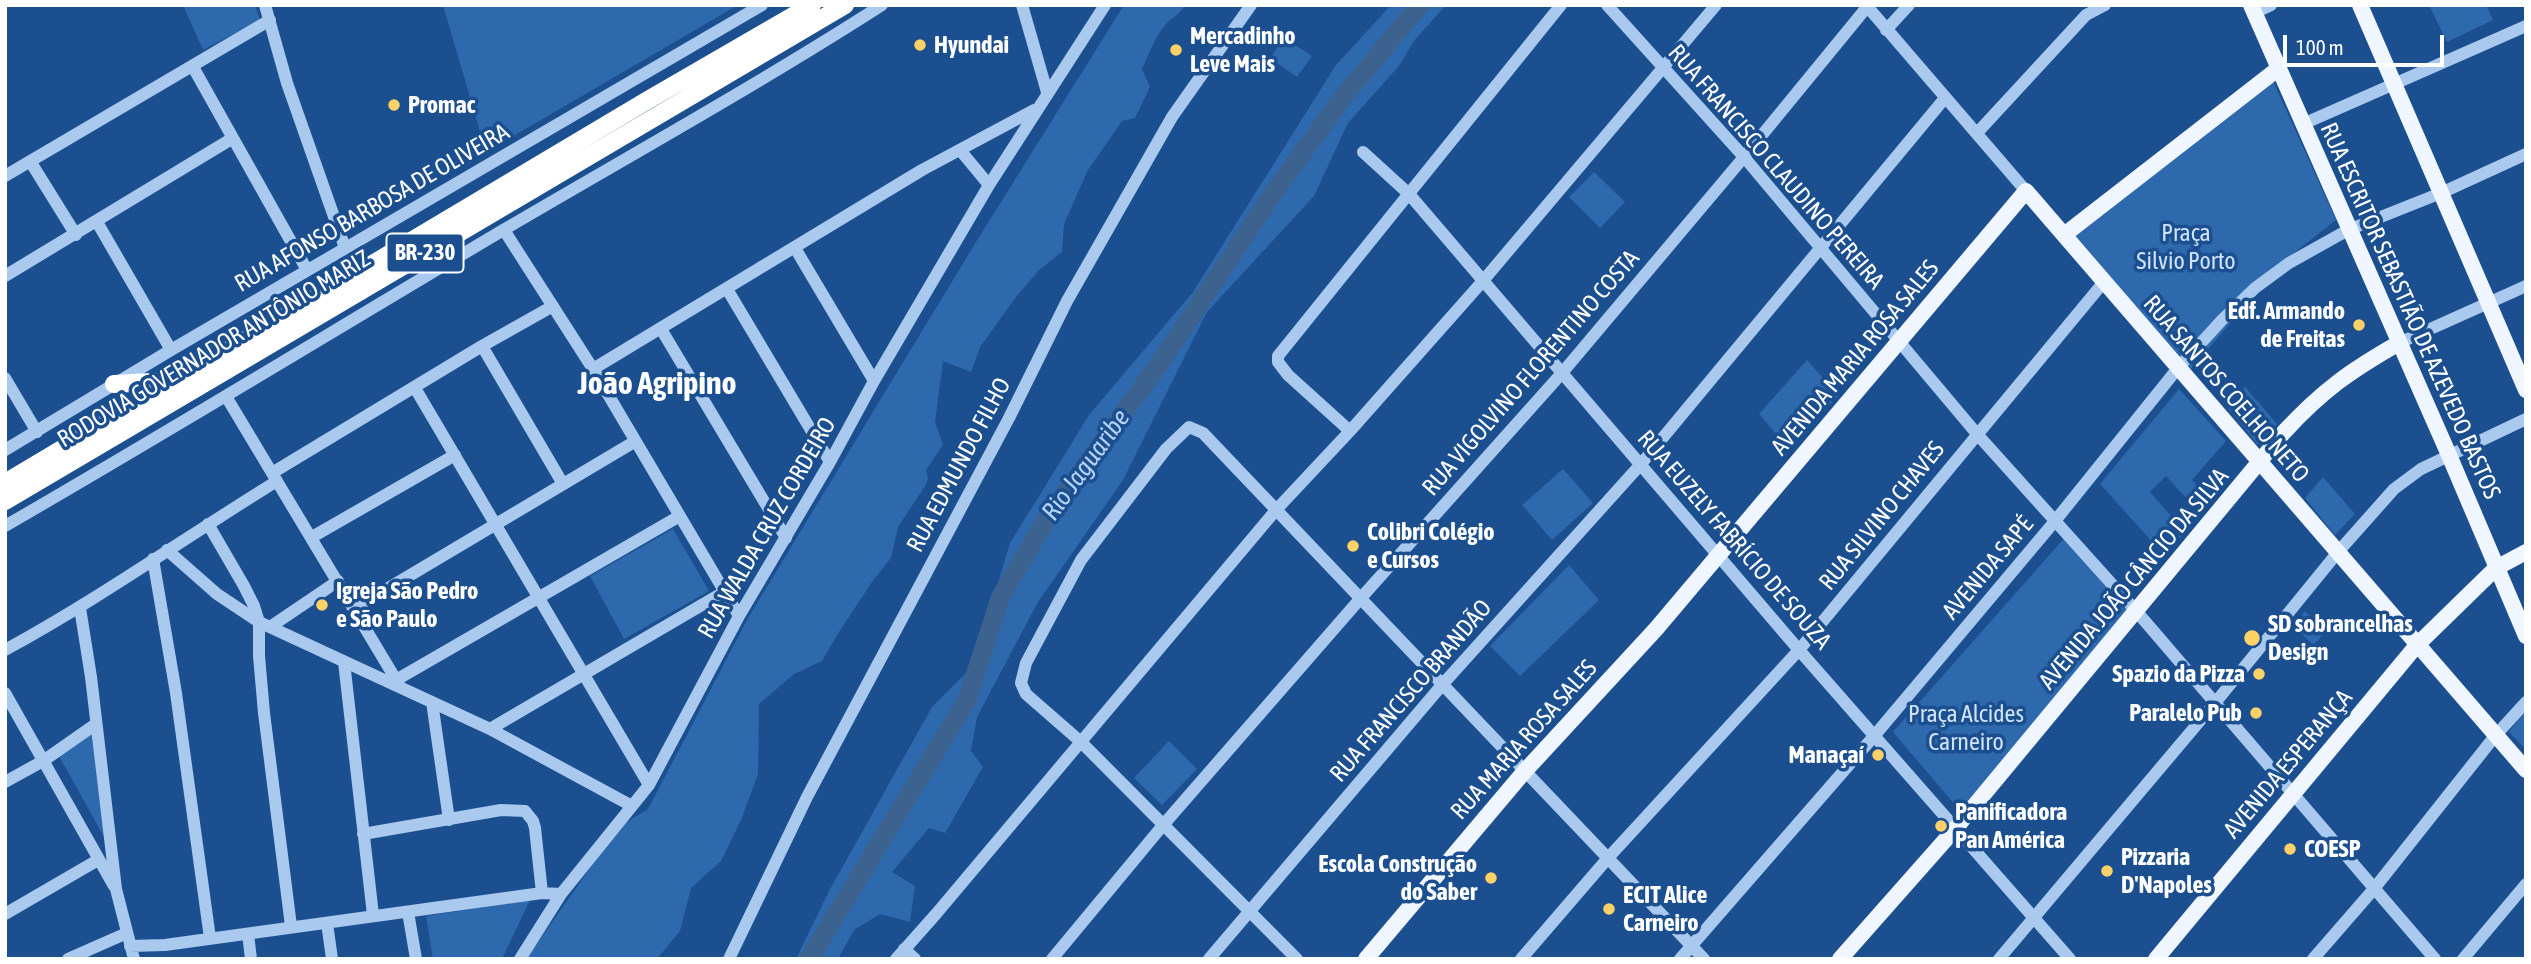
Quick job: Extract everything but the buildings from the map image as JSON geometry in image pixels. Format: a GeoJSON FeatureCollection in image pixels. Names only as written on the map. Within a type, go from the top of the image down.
{"type":"FeatureCollection","features":[{"type":"Feature","properties":{"kind":"highway"},"geometry":{"type":"LineString","coordinates":[[773,28],[785,5]]}},
{"type":"Feature","properties":{"kind":"highway","name":"RODOVIA GOVERNADOR ANTÔNIO MARIZ"},"geometry":{"type":"LineString","coordinates":[[5,483],[812,5]]}},
{"type":"Feature","properties":{"kind":"highway","name":"RODOVIA GOVERNADOR ANTÔNIO MARIZ"},"geometry":{"type":"LineString","coordinates":[[5,501],[845,5]]}},
{"type":"Feature","properties":{"kind":"highway"},"geometry":{"type":"LineString","coordinates":[[114,384],[177,380]]}},
{"type":"Feature","properties":{"kind":"main road"},"geometry":{"type":"LineString","coordinates":[[2360,5],[2526,390]]}},
{"type":"Feature","properties":{"kind":"main road","name":"RUA ESCRITOR SEBASTIÃO DE AZEVEDO BASTOS"},"geometry":{"type":"LineString","coordinates":[[2252,9],[2526,636]]}},
{"type":"Feature","properties":{"kind":"main road"},"geometry":{"type":"LineString","coordinates":[[2064,235],[2279,68]]}},
{"type":"Feature","properties":{"kind":"main road","name":"RUA SANTOS COELHO NETO"},"geometry":{"type":"LineString","coordinates":[[2026,191],[2526,770]]}},
{"type":"Feature","properties":{"kind":"main road","name":"AVENIDA MARIA ROSA SALES"},"geometry":{"type":"LineString","coordinates":[[1718,554],[2026,191]]}},
{"type":"Feature","properties":{"kind":"main road","name":"AVENIDA JOÃO CÂNCIO DA SILVA"},"geometry":{"type":"LineString","coordinates":[[1840,959],[1955,829],[2292,423],[2330,386],[2353,369],[2399,343]]}},
{"type":"Feature","properties":{"kind":"main road","name":"AVENIDA ESPERANÇA"},"geometry":{"type":"LineString","coordinates":[[2156,959],[2417,645],[2496,568],[2526,552]]}},
{"type":"Feature","properties":{"kind":"main road","name":"RUA MARIA ROSA SALES"},"geometry":{"type":"LineString","coordinates":[[1366,959],[1524,772],[1656,629],[1718,554]]}},
{"type":"Feature","properties":{"kind":"street"},"geometry":{"type":"LineString","coordinates":[[265,5],[287,83],[345,248]]}},
{"type":"Feature","properties":{"kind":"street","name":"RUA AFONSO BARBOSA DE OLIVEIRA"},"geometry":{"type":"LineString","coordinates":[[5,450],[171,349],[762,5]]}},
{"type":"Feature","properties":{"kind":"street"},"geometry":{"type":"LineString","coordinates":[[5,526],[820,45],[882,5]]}},
{"type":"Feature","properties":{"kind":"street"},"geometry":{"type":"LineString","coordinates":[[1022,5],[1047,92]]}},
{"type":"Feature","properties":{"kind":"street","name":"RUA WALDA CRUZ CORDEIRO"},"geometry":{"type":"LineString","coordinates":[[520,959],[561,894],[649,785],[738,617],[830,462],[874,381],[989,185],[1105,5]]}},
{"type":"Feature","properties":{"kind":"street","name":"RUA EDMUNDO FILHO"},"geometry":{"type":"LineString","coordinates":[[729,959],[807,797],[1003,430],[1067,301],[1172,117],[1251,5]]}},
{"type":"Feature","properties":{"kind":"street"},"geometry":{"type":"LineString","coordinates":[[1350,431],[1280,366],[1278,356],[1561,5]]}},
{"type":"Feature","properties":{"kind":"street","name":"RUA FRANCISCO CLAUDINO PEREIRA"},"geometry":{"type":"LineString","coordinates":[[1606,5],[1744,157],[1977,433],[2137,612],[2435,959]]}},
{"type":"Feature","properties":{"kind":"street"},"geometry":{"type":"LineString","coordinates":[[915,959],[900,954],[1276,510],[1482,282],[1716,5]]}},
{"type":"Feature","properties":{"kind":"street"},"geometry":{"type":"LineString","coordinates":[[1886,30],[1909,5]]}},
{"type":"Feature","properties":{"kind":"street"},"geometry":{"type":"LineString","coordinates":[[1977,133],[2083,10],[2105,5]]}},
{"type":"Feature","properties":{"kind":"street"},"geometry":{"type":"LineString","coordinates":[[2252,9],[2271,5]]}},
{"type":"Feature","properties":{"kind":"street","name":"RUA SANTOS COELHO NETO"},"geometry":{"type":"LineString","coordinates":[[1866,6],[2026,191]]}},
{"type":"Feature","properties":{"kind":"street","name":"RUA VIGOLVINO FLORENTINO COSTA"},"geometry":{"type":"LineString","coordinates":[[1052,959],[1164,824],[1562,373],[1744,157],[1866,6]]}},
{"type":"Feature","properties":{"kind":"street"},"geometry":{"type":"LineString","coordinates":[[5,176],[270,20]]}},
{"type":"Feature","properties":{"kind":"street"},"geometry":{"type":"LineString","coordinates":[[2303,124],[2393,82],[2526,26]]}},
{"type":"Feature","properties":{"kind":"street"},"geometry":{"type":"LineString","coordinates":[[193,67],[307,270]]}},
{"type":"Feature","properties":{"kind":"street","name":"RUA FRANCISCO BRANDÃO"},"geometry":{"type":"LineString","coordinates":[[1209,959],[1442,685],[1641,464],[1945,98]]}},
{"type":"Feature","properties":{"kind":"street"},"geometry":{"type":"LineString","coordinates":[[593,369],[960,150],[1037,108]]}},
{"type":"Feature","properties":{"kind":"street"},"geometry":{"type":"LineString","coordinates":[[5,276],[233,138]]}},
{"type":"Feature","properties":{"kind":"street"},"geometry":{"type":"LineString","coordinates":[[960,150],[989,185]]}},
{"type":"Feature","properties":{"kind":"street","name":"RUA EUZELY FABRÍCIO DE SOUZA"},"geometry":{"type":"LineString","coordinates":[[1363,152],[1409,194],[1799,650],[2070,959]]}},
{"type":"Feature","properties":{"kind":"street","name":"AVENIDA SAPÉ"},"geometry":{"type":"LineString","coordinates":[[1681,959],[2055,521],[2178,368],[2255,288],[2298,257],[2348,230],[2441,193],[2526,154]]}},
{"type":"Feature","properties":{"kind":"street"},"geometry":{"type":"LineString","coordinates":[[30,161],[76,235]]}},
{"type":"Feature","properties":{"kind":"street"},"geometry":{"type":"LineString","coordinates":[[97,222],[171,349]]}},
{"type":"Feature","properties":{"kind":"street"},"geometry":{"type":"LineString","coordinates":[[504,230],[593,369],[738,617]]}},
{"type":"Feature","properties":{"kind":"street"},"geometry":{"type":"LineString","coordinates":[[795,248],[874,381]]}},
{"type":"Feature","properties":{"kind":"street","name":"RUA SILVINO CHAVES"},"geometry":{"type":"LineString","coordinates":[[1521,959],[1608,858],[1799,650],[2103,283]]}},
{"type":"Feature","properties":{"kind":"street"},"geometry":{"type":"LineString","coordinates":[[2399,343],[2526,286]]}},
{"type":"Feature","properties":{"kind":"street"},"geometry":{"type":"LineString","coordinates":[[727,289],[830,462]]}},
{"type":"Feature","properties":{"kind":"street"},"geometry":{"type":"LineString","coordinates":[[5,650],[80,608],[275,477],[482,346],[553,306]]}},
{"type":"Feature","properties":{"kind":"street"},"geometry":{"type":"LineString","coordinates":[[661,329],[786,538]]}},
{"type":"Feature","properties":{"kind":"street"},"geometry":{"type":"LineString","coordinates":[[482,346],[563,484]]}},
{"type":"Feature","properties":{"kind":"street"},"geometry":{"type":"LineString","coordinates":[[5,378],[37,432]]}},
{"type":"Feature","properties":{"kind":"street"},"geometry":{"type":"LineString","coordinates":[[415,388],[649,785]]}},
{"type":"Feature","properties":{"kind":"street"},"geometry":{"type":"LineString","coordinates":[[227,397],[398,684]]}},
{"type":"Feature","properties":{"kind":"street"},"geometry":{"type":"LineString","coordinates":[[1999,959],[2215,703],[2338,552],[2394,489],[2407,477],[2526,419]]}},
{"type":"Feature","properties":{"kind":"street"},"geometry":{"type":"LineString","coordinates":[[1297,959],[1081,742],[1026,694],[1021,683],[1026,663],[1081,560],[1180,434],[1193,427],[1208,439],[1704,959]]}},
{"type":"Feature","properties":{"kind":"street"},"geometry":{"type":"LineString","coordinates":[[355,608],[634,442]]}},
{"type":"Feature","properties":{"kind":"street"},"geometry":{"type":"LineString","coordinates":[[312,537],[455,455]]}},
{"type":"Feature","properties":{"kind":"street"},"geometry":{"type":"LineString","coordinates":[[398,684],[538,597],[678,517]]}},
{"type":"Feature","properties":{"kind":"street"},"geometry":{"type":"LineString","coordinates":[[208,524],[265,625],[259,656],[291,926]]}},
{"type":"Feature","properties":{"kind":"street"},"geometry":{"type":"LineString","coordinates":[[167,550],[217,594],[265,625],[398,684],[490,729],[632,806]]}},
{"type":"Feature","properties":{"kind":"street"},"geometry":{"type":"LineString","coordinates":[[153,559],[176,693],[209,938]]}},
{"type":"Feature","properties":{"kind":"street"},"geometry":{"type":"LineString","coordinates":[[265,625],[338,581]]}},
{"type":"Feature","properties":{"kind":"street"},"geometry":{"type":"LineString","coordinates":[[490,729],[724,592]]}},
{"type":"Feature","properties":{"kind":"street"},"geometry":{"type":"LineString","coordinates":[[80,608],[91,677],[116,889],[129,951]]}},
{"type":"Feature","properties":{"kind":"street"},"geometry":{"type":"LineString","coordinates":[[344,662],[373,915]]}},
{"type":"Feature","properties":{"kind":"street"},"geometry":{"type":"LineString","coordinates":[[5,693],[116,889]]}},
{"type":"Feature","properties":{"kind":"street"},"geometry":{"type":"LineString","coordinates":[[432,702],[449,820]]}},
{"type":"Feature","properties":{"kind":"street"},"geometry":{"type":"LineString","coordinates":[[2313,959],[2373,890],[2495,736],[2526,702]]}},
{"type":"Feature","properties":{"kind":"street"},"geometry":{"type":"LineString","coordinates":[[5,782],[43,761],[96,724]]}},
{"type":"Feature","properties":{"kind":"street"},"geometry":{"type":"LineString","coordinates":[[363,834],[501,810],[525,811],[535,828],[542,893]]}},
{"type":"Feature","properties":{"kind":"street"},"geometry":{"type":"LineString","coordinates":[[5,914],[98,860]]}},
{"type":"Feature","properties":{"kind":"street"},"geometry":{"type":"LineString","coordinates":[[2463,959],[2526,884]]}},
{"type":"Feature","properties":{"kind":"street"},"geometry":{"type":"LineString","coordinates":[[68,959],[373,915],[542,893],[561,894]]}},
{"type":"Feature","properties":{"kind":"street"},"geometry":{"type":"LineString","coordinates":[[408,912],[416,959]]}},
{"type":"Feature","properties":{"kind":"street"},"geometry":{"type":"LineString","coordinates":[[327,923],[332,959]]}},
{"type":"Feature","properties":{"kind":"street"},"geometry":{"type":"LineString","coordinates":[[248,934],[251,959]]}},
{"type":"Feature","properties":{"kind":"street"},"geometry":{"type":"LineString","coordinates":[[165,945],[166,959]]}},
{"type":"Feature","properties":{"kind":"green space"},"geometry":{"type":"Polygon","coordinates":[[[183,5],[255,5],[260,20],[203,50],[183,5]]]}},
{"type":"Feature","properties":{"kind":"green space"},"geometry":{"type":"Polygon","coordinates":[[[443,5],[738,5],[486,152],[443,5]]]}},
{"type":"Feature","properties":{"kind":"green space"},"geometry":{"type":"Polygon","coordinates":[[[1124,5],[1185,5],[1161,31],[1142,69],[1150,87],[1135,118],[1122,121],[1088,170],[1064,224],[1062,252],[1039,270],[1016,297],[980,347],[971,372],[943,361],[935,422],[943,445],[926,470],[928,479],[925,486],[898,527],[891,558],[872,582],[822,661],[794,674],[759,704],[758,774],[741,820],[721,861],[691,888],[680,931],[657,959],[526,959],[619,827],[648,809],[748,618],[976,242],[1124,5]]]}},
{"type":"Feature","properties":{"kind":"green space"},"geometry":{"type":"Polygon","coordinates":[[[1391,5],[1446,5],[1414,41],[1399,66],[1348,123],[1314,196],[1207,312],[1123,480],[1038,602],[977,717],[971,751],[983,767],[945,833],[929,828],[892,872],[915,886],[910,922],[880,914],[854,930],[838,959],[796,959],[829,891],[932,707],[973,666],[1010,543],[1089,415],[1193,292],[1336,65],[1391,5]]]}},
{"type":"Feature","properties":{"kind":"green space"},"geometry":{"type":"Polygon","coordinates":[[[2429,5],[2486,5],[2493,20],[2447,42],[2429,5]]]}},
{"type":"Feature","properties":{"kind":"green space"},"geometry":{"type":"Polygon","coordinates":[[[1284,38],[1312,56],[1297,77],[1270,58],[1284,38]]]}},
{"type":"Feature","properties":{"kind":"green space","name":"Praça Silvio Porto"},"geometry":{"type":"Polygon","coordinates":[[[2273,81],[2336,220],[2280,264],[2187,374],[2066,235],[2273,81]]]}},
{"type":"Feature","properties":{"kind":"green space"},"geometry":{"type":"Polygon","coordinates":[[[1594,172],[1625,202],[1600,228],[1569,197],[1594,172]]]}},
{"type":"Feature","properties":{"kind":"green space"},"geometry":{"type":"Polygon","coordinates":[[[1807,360],[1838,395],[1790,450],[1759,414],[1807,360]]]}},
{"type":"Feature","properties":{"kind":"green space"},"geometry":{"type":"Polygon","coordinates":[[[2245,387],[2277,424],[2258,445],[2228,408],[2245,387]]]}},
{"type":"Feature","properties":{"kind":"green space"},"geometry":{"type":"Polygon","coordinates":[[[2179,389],[2226,441],[2192,480],[2212,502],[2200,513],[2166,476],[2150,492],[2185,532],[2164,555],[2100,484],[2179,389]]]}},
{"type":"Feature","properties":{"kind":"green space"},"geometry":{"type":"Polygon","coordinates":[[[1563,469],[1593,503],[1552,540],[1522,505],[1563,469]]]}},
{"type":"Feature","properties":{"kind":"green space"},"geometry":{"type":"Polygon","coordinates":[[[2323,477],[2355,514],[2335,535],[2305,498],[2323,477]]]}},
{"type":"Feature","properties":{"kind":"green space"},"geometry":{"type":"Polygon","coordinates":[[[673,529],[709,591],[624,639],[590,576],[673,529]]]}},
{"type":"Feature","properties":{"kind":"green space","name":"Praça Alcides Carneiro"},"geometry":{"type":"Polygon","coordinates":[[[2067,535],[2133,608],[1962,813],[1893,732],[2067,535]]]}},
{"type":"Feature","properties":{"kind":"green space"},"geometry":{"type":"Polygon","coordinates":[[[1569,565],[1599,600],[1520,676],[1490,646],[1569,565]]]}},
{"type":"Feature","properties":{"kind":"green space"},"geometry":{"type":"Polygon","coordinates":[[[2305,611],[2325,633],[2313,645],[2293,625],[2305,611]]]}},
{"type":"Feature","properties":{"kind":"green space"},"geometry":{"type":"Polygon","coordinates":[[[2526,710],[2526,750],[2509,732],[2526,710]]]}},
{"type":"Feature","properties":{"kind":"green space"},"geometry":{"type":"Polygon","coordinates":[[[93,733],[109,846],[59,756],[93,733]]]}},
{"type":"Feature","properties":{"kind":"green space"},"geometry":{"type":"Polygon","coordinates":[[[1169,741],[1197,769],[1162,805],[1134,778],[1169,741]]]}},
{"type":"Feature","properties":{"kind":"green space"},"geometry":{"type":"Polygon","coordinates":[[[530,900],[502,959],[433,959],[426,916],[530,900]]]}},
{"type":"Feature","properties":{"kind":"waterway","name":"Rio Jaguaribe"},"geometry":{"type":"LineString","coordinates":[[809,959],[967,700],[1001,596],[1048,517],[1159,364],[1272,195],[1343,97],[1420,5]]}},
{"type":"Feature","properties":{"kind":"place","name":"Hyundai"},"geometry":{"type":"Point","coordinates":[920,45]}},
{"type":"Feature","properties":{"kind":"place","name":"Mercadinho Leve Mais"},"geometry":{"type":"Point","coordinates":[1176,50]}},
{"type":"Feature","properties":{"kind":"place","name":"Promac"},"geometry":{"type":"Point","coordinates":[394,105]}},
{"type":"Feature","properties":{"kind":"place","name":"Edf. Armando de Freitas"},"geometry":{"type":"Point","coordinates":[2359,325]}},
{"type":"Feature","properties":{"kind":"place","name":"Colibri Colégio e Cursos"},"geometry":{"type":"Point","coordinates":[1353,546]}},
{"type":"Feature","properties":{"kind":"place","name":"Igreja São Pedro e São Paulo"},"geometry":{"type":"Point","coordinates":[322,605]}},
{"type":"Feature","properties":{"kind":"place","name":"SD sobrancelhas Design"},"geometry":{"type":"Point","coordinates":[2252,638]}},
{"type":"Feature","properties":{"kind":"place","name":"Spazio da Pizza"},"geometry":{"type":"Point","coordinates":[2259,674]}},
{"type":"Feature","properties":{"kind":"place","name":"Paralelo Pub"},"geometry":{"type":"Point","coordinates":[2256,713]}},
{"type":"Feature","properties":{"kind":"place","name":"Manaçaí"},"geometry":{"type":"Point","coordinates":[1878,755]}},
{"type":"Feature","properties":{"kind":"place","name":"Panificadora Pan América"},"geometry":{"type":"Point","coordinates":[1941,826]}},
{"type":"Feature","properties":{"kind":"place","name":"COESP"},"geometry":{"type":"Point","coordinates":[2290,849]}},
{"type":"Feature","properties":{"kind":"place","name":"Pizzaria D'Napoles"},"geometry":{"type":"Point","coordinates":[2107,871]}},
{"type":"Feature","properties":{"kind":"place","name":"Escola Construção do Saber"},"geometry":{"type":"Point","coordinates":[1491,878]}},
{"type":"Feature","properties":{"kind":"place","name":"ECIT Alice Carneiro"},"geometry":{"type":"Point","coordinates":[1609,909]}},
{"type":"Feature","properties":{"kind":"district","name":"João Agripino"},"geometry":{"type":"Point","coordinates":[657,384]}}]}
